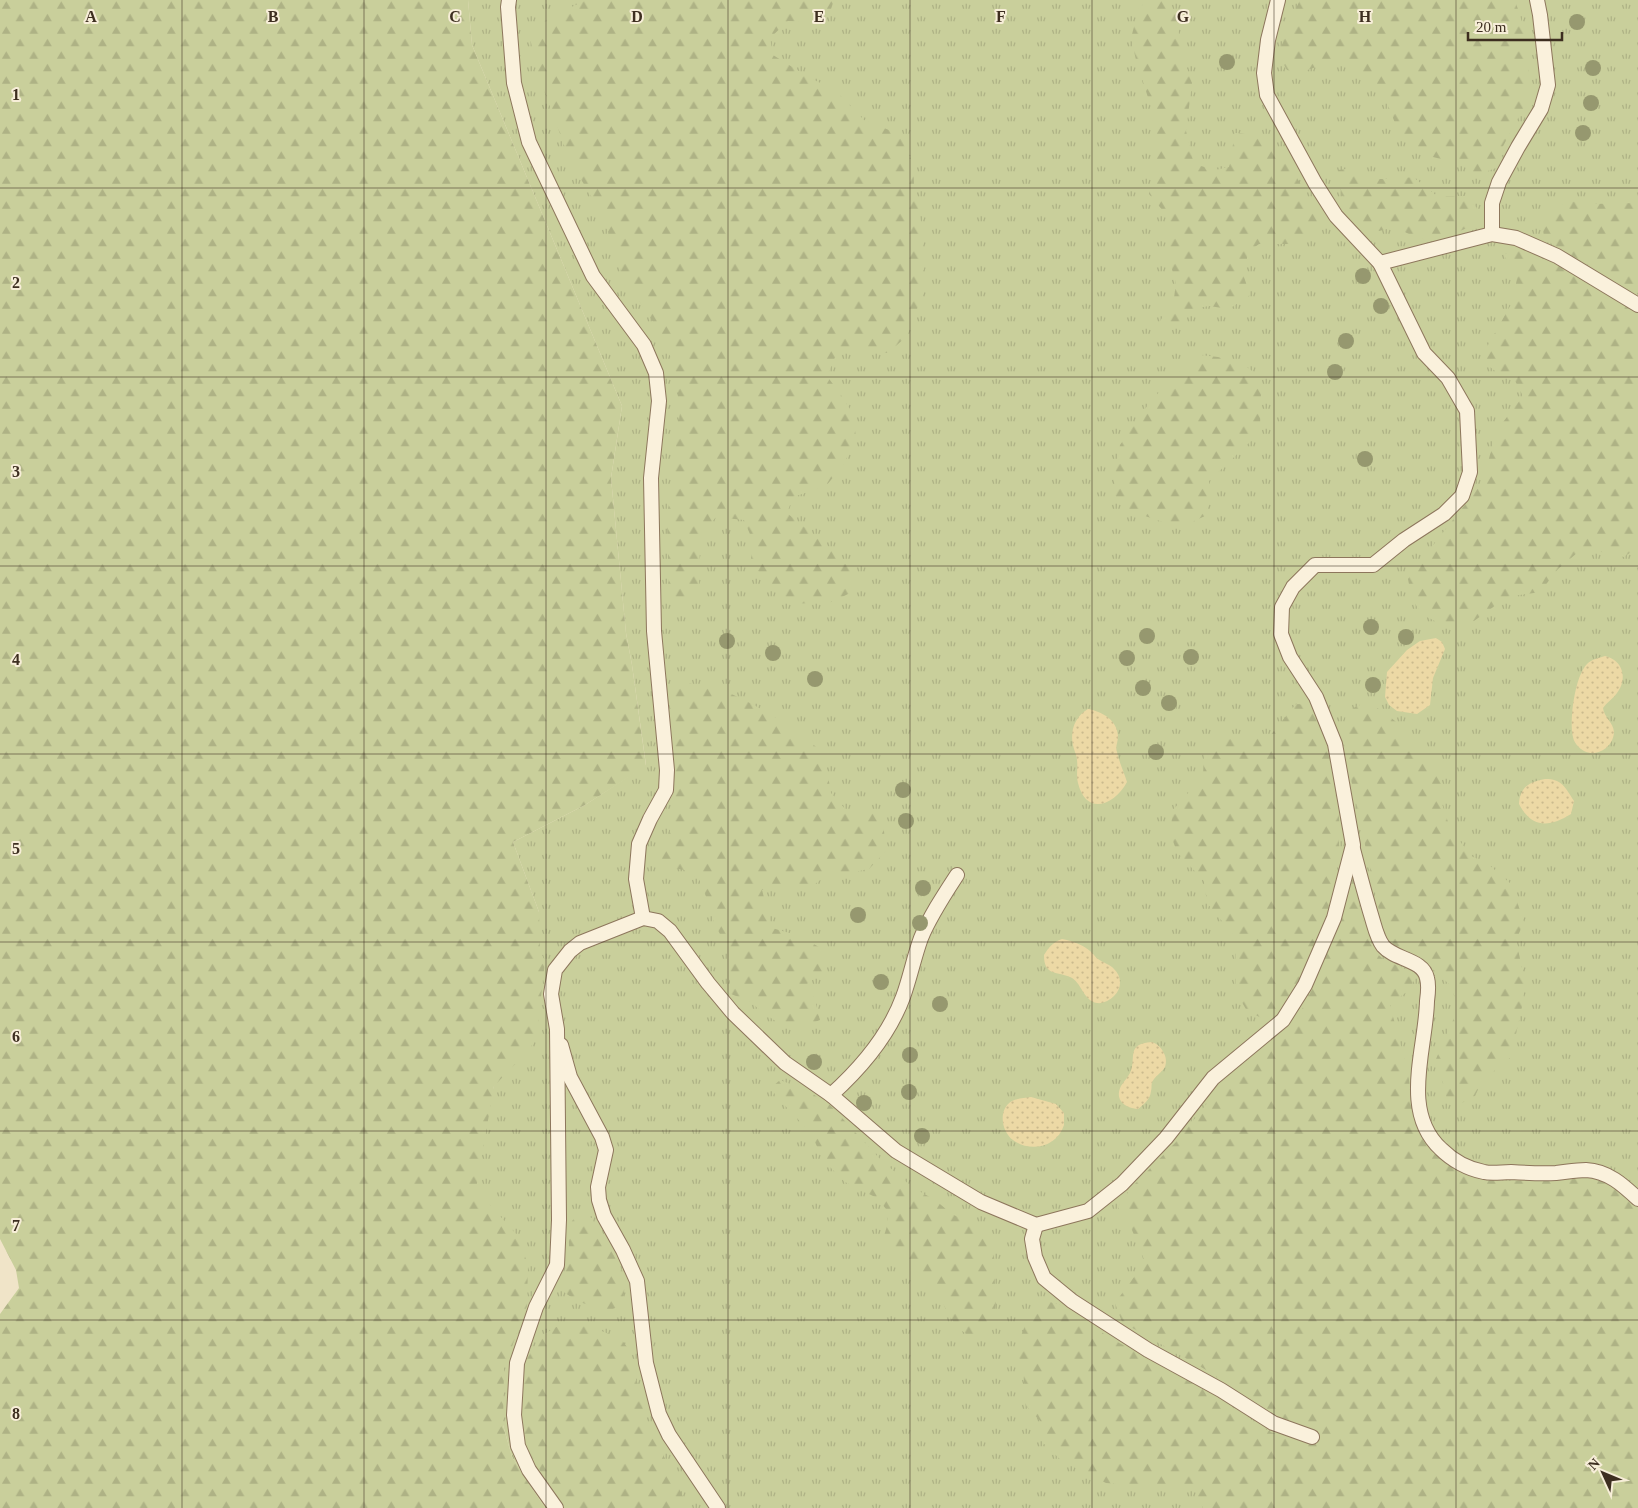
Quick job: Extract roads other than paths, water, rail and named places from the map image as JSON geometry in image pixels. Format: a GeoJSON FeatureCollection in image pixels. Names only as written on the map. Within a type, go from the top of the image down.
{"type":"FeatureCollection","features":[{"type":"Feature","properties":{"kind":"lane"},"geometry":{"type":"LineString","coordinates":[[509,0],[514,83],[529,142],[593,276],[644,345],[656,373],[659,401],[651,478],[654,631],[667,770],[666,790],[639,844],[636,879],[643,918]]}},
{"type":"Feature","properties":{"kind":"lane"},"geometry":{"type":"LineString","coordinates":[[1278,0],[1268,40],[1264,73],[1267,95],[1315,183],[1336,216],[1380,264],[1424,353],[1448,378],[1467,411],[1470,472],[1462,496],[1444,514],[1404,540],[1373,566],[1315,565],[1293,587],[1282,607],[1281,634],[1290,657],[1316,697],[1335,744],[1353,845],[1377,937],[1384,947],[1395,956],[1417,964],[1425,971],[1428,980],[1427,1016],[1418,1080],[1418,1105],[1425,1127],[1434,1142],[1446,1154],[1462,1164],[1485,1172],[1556,1173],[1587,1170],[1607,1175],[1638,1199]]}},
{"type":"Feature","properties":{"kind":"lane"},"geometry":{"type":"LineString","coordinates":[[1492,234],[1492,203],[1499,182],[1541,109],[1548,85],[1537,0]]}},
{"type":"Feature","properties":{"kind":"lane"},"geometry":{"type":"LineString","coordinates":[[1380,264],[1492,234],[1516,238],[1557,256],[1638,305]]}},
{"type":"Feature","properties":{"kind":"lane"},"geometry":{"type":"LineString","coordinates":[[718,1508],[669,1435],[659,1414],[646,1363],[637,1281],[623,1250],[604,1216],[599,1200],[598,1187],[606,1150],[602,1137],[570,1077],[557,1029],[551,994],[555,970],[565,957],[580,943],[643,918],[658,921],[670,931],[708,983],[733,1013],[785,1063],[831,1095],[896,1151],[981,1202],[1036,1225],[1088,1211],[1122,1184],[1166,1138],[1213,1078],[1283,1020],[1305,985],[1334,918],[1353,845]]}},
{"type":"Feature","properties":{"kind":"lane"},"geometry":{"type":"LineString","coordinates":[[831,1095],[852,1076],[883,1037],[903,998],[921,939],[937,906],[957,875]]}},
{"type":"Feature","properties":{"kind":"lane"},"geometry":{"type":"LineString","coordinates":[[556,1508],[529,1470],[518,1446],[514,1415],[517,1362],[536,1307],[557,1265],[559,1220],[557,1029]]}},
{"type":"Feature","properties":{"kind":"lane"},"geometry":{"type":"LineString","coordinates":[[1036,1225],[1032,1239],[1035,1257],[1044,1278],[1072,1301],[1148,1350],[1221,1390],[1272,1423],[1312,1437]]}}]}
